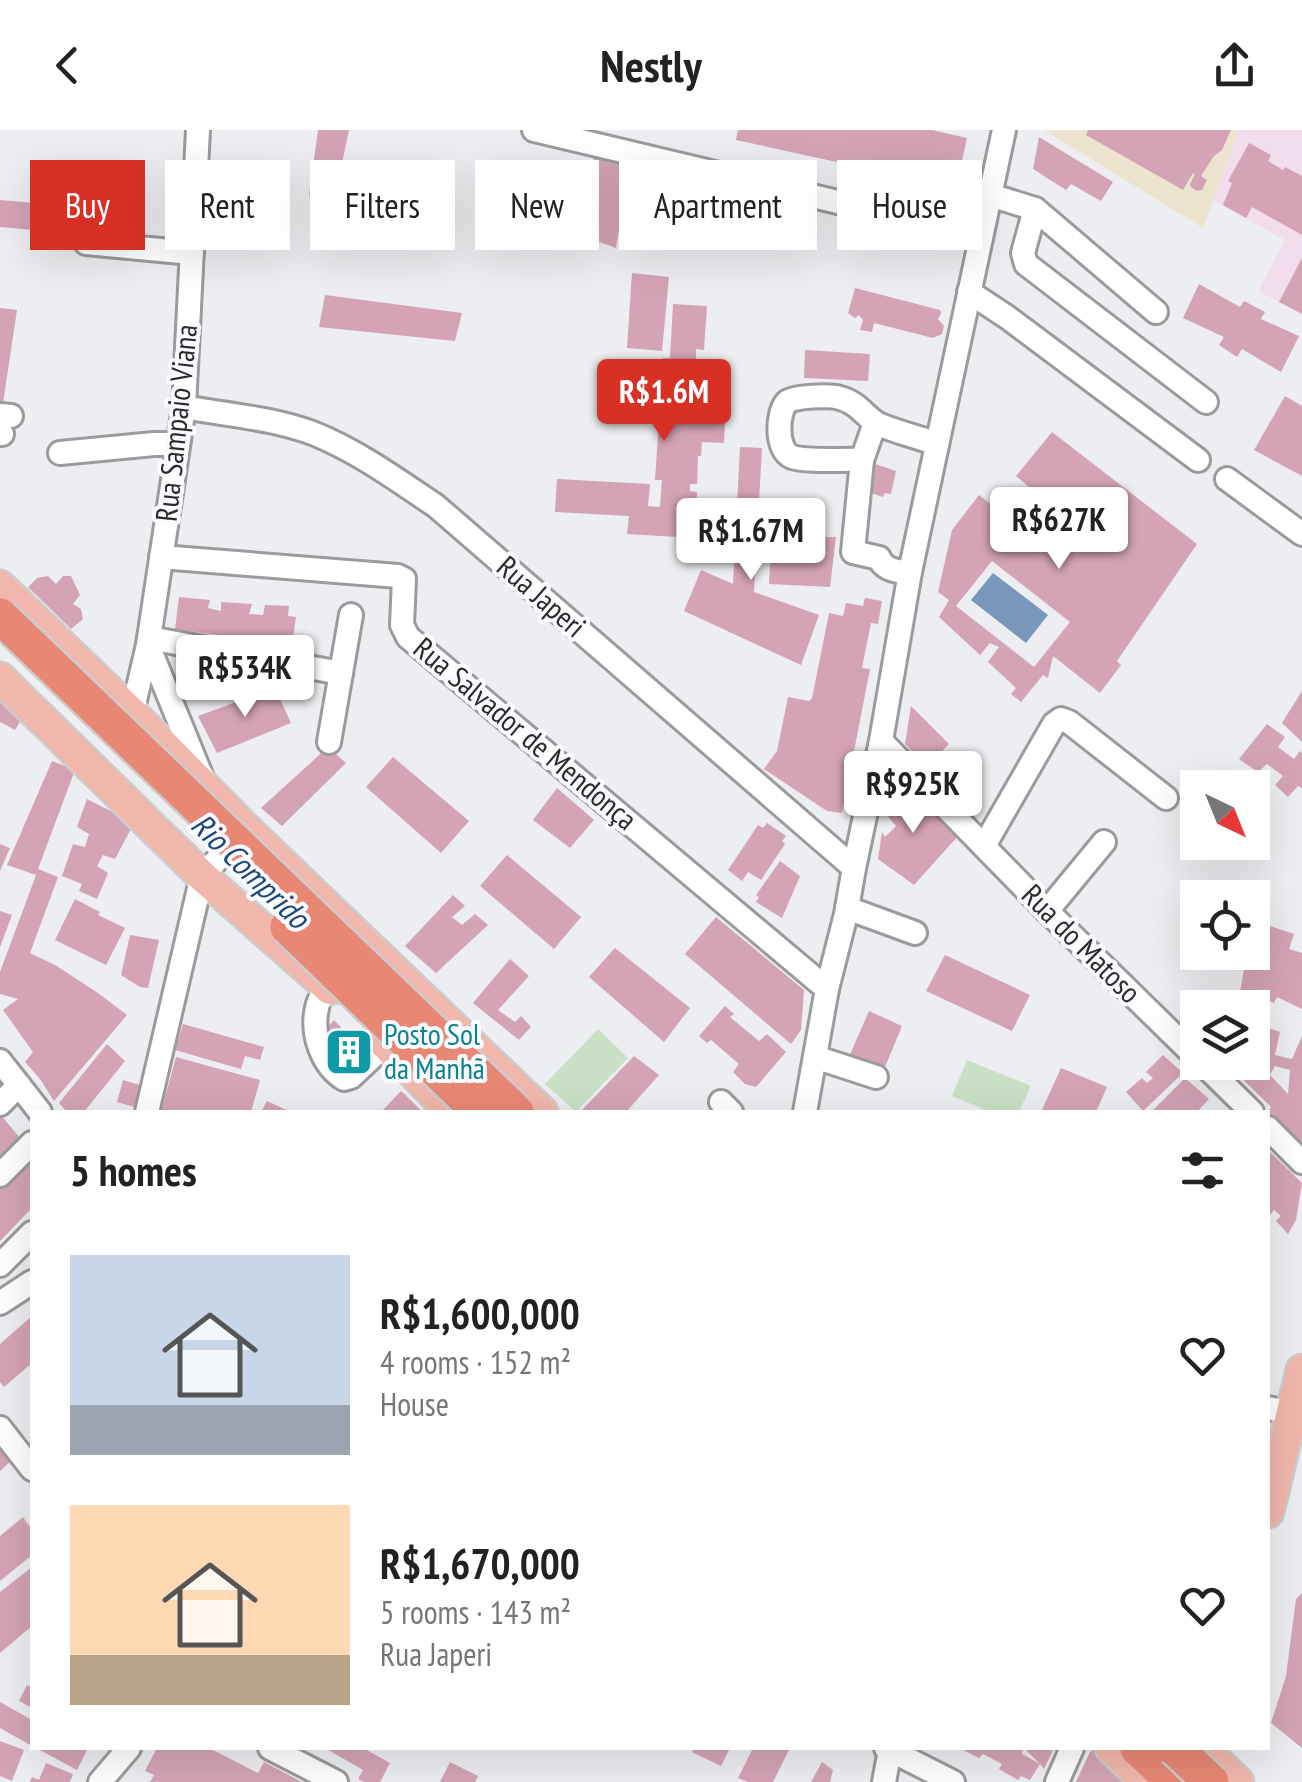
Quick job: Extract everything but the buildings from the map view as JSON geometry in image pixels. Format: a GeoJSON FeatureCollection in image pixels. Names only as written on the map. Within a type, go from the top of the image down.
{"type":"FeatureCollection","features":[{"type":"Feature","properties":{"kind":"highway"},"geometry":{"type":"LineString","coordinates":[[0,616],[514,1110]]}},
{"type":"Feature","properties":{"kind":"highway"},"geometry":{"type":"LineString","coordinates":[[0,648],[478,1110]]}},
{"type":"Feature","properties":{"kind":"highway"},"geometry":{"type":"LineString","coordinates":[[1140,1750],[1174,1782]]}},
{"type":"Feature","properties":{"kind":"highway"},"geometry":{"type":"LineString","coordinates":[[1181,1750],[1210,1763]]}},
{"type":"Feature","properties":{"kind":"main road"},"geometry":{"type":"LineString","coordinates":[[0,586],[246,829],[540,1110]]}},
{"type":"Feature","properties":{"kind":"main road"},"geometry":{"type":"LineString","coordinates":[[0,678],[202,876],[330,989],[449,1110]]}},
{"type":"Feature","properties":{"kind":"main road"},"geometry":{"type":"LineString","coordinates":[[88,762],[132,714]]}},
{"type":"Feature","properties":{"kind":"main road"},"geometry":{"type":"LineString","coordinates":[[330,989],[374,950]]}},
{"type":"Feature","properties":{"kind":"main road"},"geometry":{"type":"LineString","coordinates":[[1270,1495],[1280,1410],[1302,1370]]}},
{"type":"Feature","properties":{"kind":"main road"},"geometry":{"type":"LineString","coordinates":[[1113,1750],[1147,1782]]}},
{"type":"Feature","properties":{"kind":"main road"},"geometry":{"type":"LineString","coordinates":[[1210,1763],[1238,1782]]}},
{"type":"Feature","properties":{"kind":"street","name":"Rua Sampaio Viana"},"geometry":{"type":"LineString","coordinates":[[132,714],[148,642],[184,407],[198,130]]}},
{"type":"Feature","properties":{"kind":"street"},"geometry":{"type":"LineString","coordinates":[[534,130],[606,139],[837,199]]}},
{"type":"Feature","properties":{"kind":"street"},"geometry":{"type":"LineString","coordinates":[[982,231],[1003,130]]}},
{"type":"Feature","properties":{"kind":"street"},"geometry":{"type":"LineString","coordinates":[[990,195],[1035,209],[1156,312]]}},
{"type":"Feature","properties":{"kind":"street"},"geometry":{"type":"LineString","coordinates":[[1035,209],[1023,253],[1026,264],[1206,402]]}},
{"type":"Feature","properties":{"kind":"street"},"geometry":{"type":"LineString","coordinates":[[145,248],[192,252]]}},
{"type":"Feature","properties":{"kind":"street"},"geometry":{"type":"LineString","coordinates":[[809,1110],[827,989],[882,742],[910,572],[978,250]]}},
{"type":"Feature","properties":{"kind":"street"},"geometry":{"type":"LineString","coordinates":[[969,292],[1198,460]]}},
{"type":"Feature","properties":{"kind":"street"},"geometry":{"type":"LineString","coordinates":[[862,460],[794,458],[784,452],[779,444],[786,403],[792,398],[839,397],[859,406],[876,423],[937,444]]}},
{"type":"Feature","properties":{"kind":"street","name":"Rua Japeri"},"geometry":{"type":"LineString","coordinates":[[184,407],[317,435],[370,462],[436,506],[854,868]]}},
{"type":"Feature","properties":{"kind":"street"},"geometry":{"type":"LineString","coordinates":[[876,423],[862,460],[853,552],[878,558],[897,572],[910,572]]}},
{"type":"Feature","properties":{"kind":"street"},"geometry":{"type":"LineString","coordinates":[[60,453],[178,444]]}},
{"type":"Feature","properties":{"kind":"street"},"geometry":{"type":"LineString","coordinates":[[1228,479],[1302,534]]}},
{"type":"Feature","properties":{"kind":"street","name":"Rua Salvador de Mendonça"},"geometry":{"type":"LineString","coordinates":[[161,557],[404,579],[402,625],[408,636],[827,989]]}},
{"type":"Feature","properties":{"kind":"street"},"geometry":{"type":"LineString","coordinates":[[328,742],[351,615]]}},
{"type":"Feature","properties":{"kind":"street"},"geometry":{"type":"LineString","coordinates":[[148,642],[341,672]]}},
{"type":"Feature","properties":{"kind":"street"},"geometry":{"type":"LineString","coordinates":[[148,642],[207,788]]}},
{"type":"Feature","properties":{"kind":"street"},"geometry":{"type":"LineString","coordinates":[[984,846],[1054,724],[1061,719],[1166,798]]}},
{"type":"Feature","properties":{"kind":"street","name":"Rua do Matoso"},"geometry":{"type":"LineString","coordinates":[[882,742],[1180,1042]]}},
{"type":"Feature","properties":{"kind":"street"},"geometry":{"type":"LineString","coordinates":[[147,1110],[202,876],[246,829]]}},
{"type":"Feature","properties":{"kind":"street"},"geometry":{"type":"LineString","coordinates":[[1047,911],[1104,842]]}},
{"type":"Feature","properties":{"kind":"street"},"geometry":{"type":"LineString","coordinates":[[847,908],[915,933]]}},
{"type":"Feature","properties":{"kind":"street"},"geometry":{"type":"LineString","coordinates":[[330,989],[317,1006],[318,1036],[326,1063],[340,1077],[351,1077],[386,1044]]}},
{"type":"Feature","properties":{"kind":"street"},"geometry":{"type":"LineString","coordinates":[[816,1056],[876,1077]]}},
{"type":"Feature","properties":{"kind":"street"},"geometry":{"type":"LineString","coordinates":[[0,1061],[38,1110]]}},
{"type":"Feature","properties":{"kind":"street","name":"Rua do Matoso"},"geometry":{"type":"LineString","coordinates":[[1219,1080],[1250,1110]]}},
{"type":"Feature","properties":{"kind":"street"},"geometry":{"type":"LineString","coordinates":[[0,1104],[18,1085]]}},
{"type":"Feature","properties":{"kind":"street"},"geometry":{"type":"LineString","coordinates":[[1270,1130],[1302,1162]]}},
{"type":"Feature","properties":{"kind":"street"},"geometry":{"type":"LineString","coordinates":[[0,1175],[30,1145]]}},
{"type":"Feature","properties":{"kind":"street"},"geometry":{"type":"LineString","coordinates":[[0,1264],[30,1236]]}},
{"type":"Feature","properties":{"kind":"street"},"geometry":{"type":"LineString","coordinates":[[0,1303],[30,1283]]}},
{"type":"Feature","properties":{"kind":"street"},"geometry":{"type":"LineString","coordinates":[[0,1428],[30,1467]]}},
{"type":"Feature","properties":{"kind":"street"},"geometry":{"type":"LineString","coordinates":[[100,1782],[127,1750]]}},
{"type":"Feature","properties":{"kind":"street"},"geometry":{"type":"LineString","coordinates":[[274,1750],[336,1782]]}},
{"type":"Feature","properties":{"kind":"street"},"geometry":{"type":"LineString","coordinates":[[884,1782],[888,1750]]}},
{"type":"Feature","properties":{"kind":"street"},"geometry":{"type":"LineString","coordinates":[[890,1750],[953,1782]]}},
{"type":"Feature","properties":{"kind":"street"},"geometry":{"type":"LineString","coordinates":[[1057,1782],[1071,1750]]}},
{"type":"Feature","properties":{"kind":"shaded area"},"geometry":{"type":"Polygon","coordinates":[[[1044,130],[1239,130],[1203,228],[1044,130]]]}},
{"type":"Feature","properties":{"kind":"shaded area"},"geometry":{"type":"Polygon","coordinates":[[[1239,130],[1302,130],[1302,314],[1258,291],[1285,240],[1213,200],[1239,130]]]}},
{"type":"Feature","properties":{"kind":"green space"},"geometry":{"type":"Polygon","coordinates":[[[598,1029],[628,1058],[578,1110],[545,1084],[598,1029]]]}},
{"type":"Feature","properties":{"kind":"green space"},"geometry":{"type":"Polygon","coordinates":[[[967,1060],[1031,1086],[1020,1110],[985,1110],[952,1096],[967,1060]]]}},
{"type":"Feature","properties":{"kind":"water"},"geometry":{"type":"Polygon","coordinates":[[[993,573],[1048,615],[1026,643],[971,600],[993,573]]]}},
{"type":"Feature","properties":{"kind":"place","name":"Posto Sol da Manhã"},"geometry":{"type":"Point","coordinates":[349,1052]}},
{"type":"Feature","properties":{"kind":"water label","name":"Rio Comprido"},"geometry":{"type":"Point","coordinates":[250,871]}}]}
